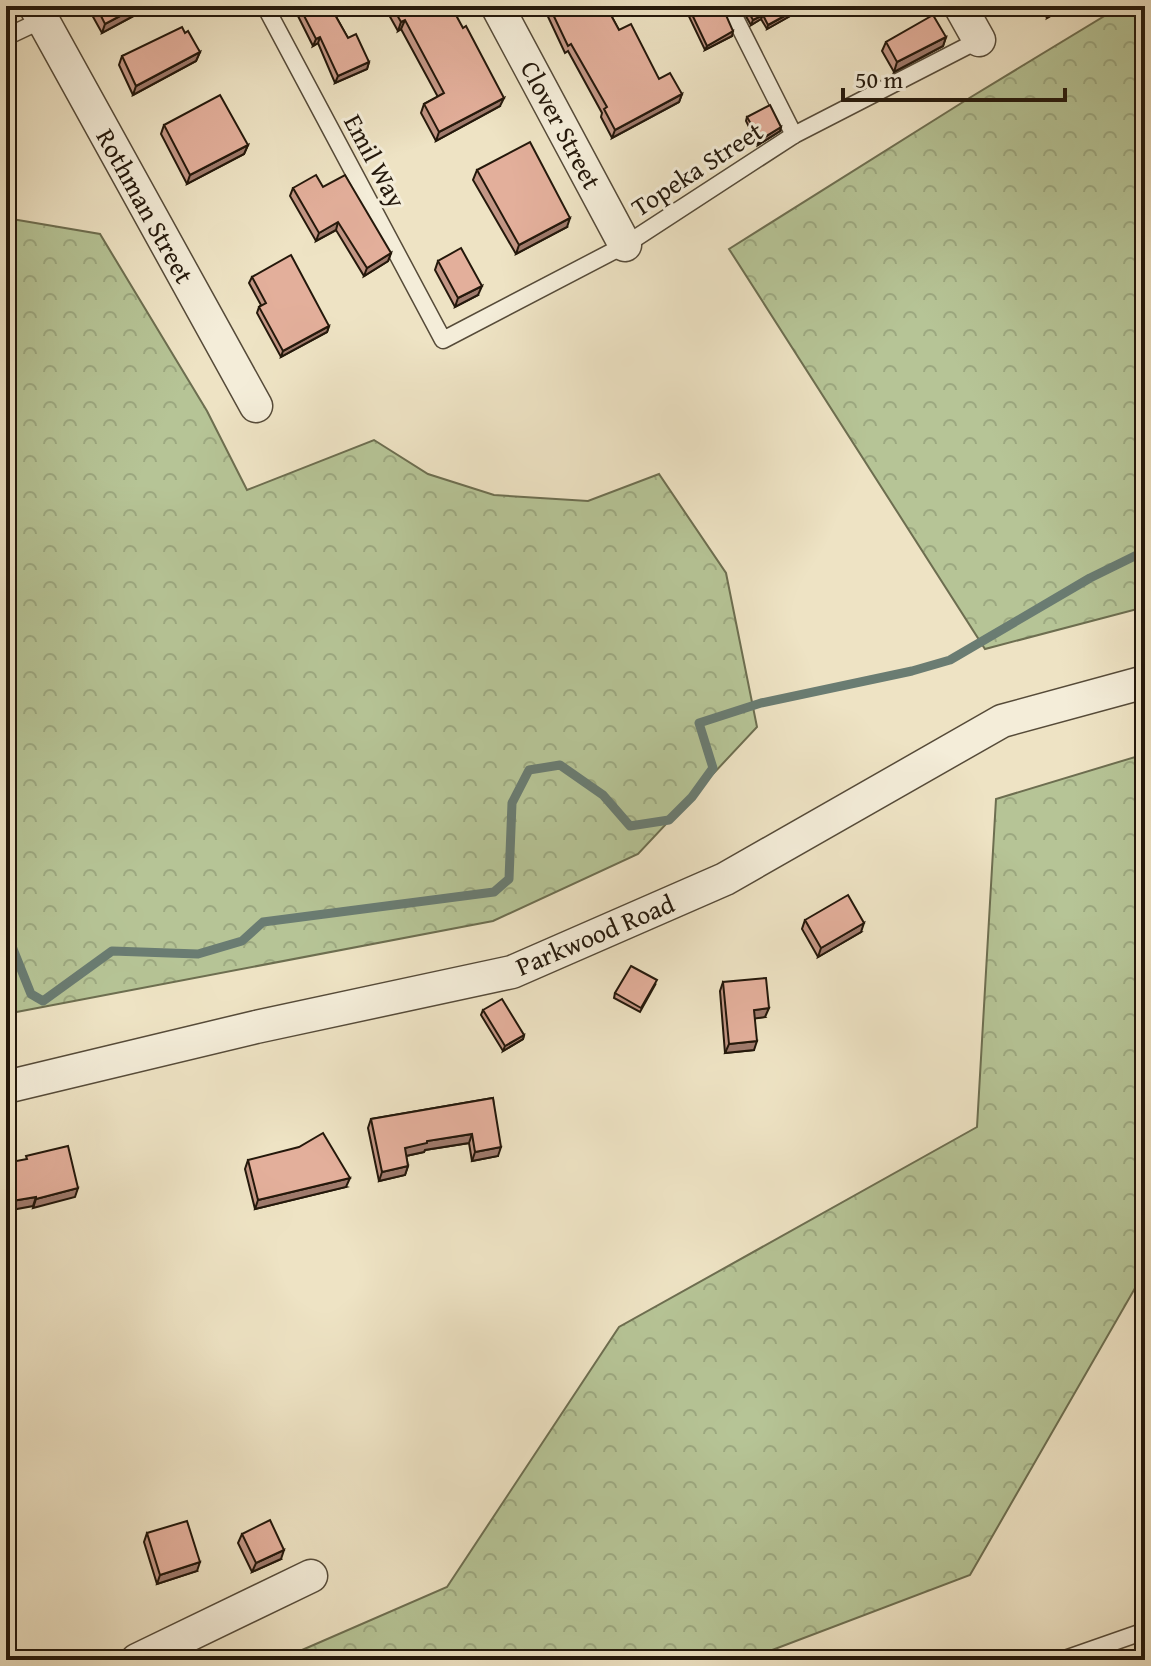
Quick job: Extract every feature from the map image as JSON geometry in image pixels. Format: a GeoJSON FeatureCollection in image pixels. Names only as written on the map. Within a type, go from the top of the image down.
{"type":"FeatureCollection","features":[{"type":"Feature","properties":{"kind":"street","name":"Clover Street"},"geometry":{"type":"LineString","coordinates":[[497,6],[625,245]]}},
{"type":"Feature","properties":{"kind":"street"},"geometry":{"type":"LineString","coordinates":[[960,6],[979,40]]}},
{"type":"Feature","properties":{"kind":"street","name":"Rothman Street"},"geometry":{"type":"LineString","coordinates":[[39,13],[256,406]]}},
{"type":"Feature","properties":{"kind":"street","name":"Parkwood Road"},"geometry":{"type":"LineString","coordinates":[[6,1087],[256,1027],[512,972],[725,879],[1002,721],[1145,682]]}},
{"type":"Feature","properties":{"kind":"street"},"geometry":{"type":"LineString","coordinates":[[137,1660],[311,1576]]}},
{"type":"Feature","properties":{"kind":"lane","name":"Emil Way"},"geometry":{"type":"LineString","coordinates":[[265,6],[443,340]]}},
{"type":"Feature","properties":{"kind":"lane"},"geometry":{"type":"LineString","coordinates":[[729,6],[794,135]]}},
{"type":"Feature","properties":{"kind":"lane"},"geometry":{"type":"LineString","coordinates":[[6,37],[39,13]]}},
{"type":"Feature","properties":{"kind":"lane","name":"Topeka Street"},"geometry":{"type":"LineString","coordinates":[[443,340],[625,245],[794,135],[979,40]]}},
{"type":"Feature","properties":{"kind":"lane"},"geometry":{"type":"LineString","coordinates":[[1062,1660],[1145,1631]]}},
{"type":"Feature","properties":{"kind":"green space"},"geometry":{"type":"Polygon","coordinates":[[[1121,6],[1145,6],[1145,607],[985,649],[729,249],[1121,6]]]}},
{"type":"Feature","properties":{"kind":"green space"},"geometry":{"type":"Polygon","coordinates":[[[6,218],[100,234],[207,411],[247,490],[374,440],[428,474],[494,495],[588,501],[659,474],[726,573],[757,727],[638,854],[493,921],[6,1014],[6,218]]]}},
{"type":"Feature","properties":{"kind":"green space"},"geometry":{"type":"Polygon","coordinates":[[[1145,754],[1145,1275],[970,1575],[746,1660],[279,1660],[447,1587],[619,1327],[977,1127],[996,799],[1145,754]]]}},
{"type":"Feature","properties":{"kind":"building"},"geometry":{"type":"Polygon","coordinates":[[[96,6],[139,6],[105,24],[96,6]]]}},
{"type":"Feature","properties":{"kind":"building"},"geometry":{"type":"Polygon","coordinates":[[[299,6],[330,6],[348,38],[356,34],[369,62],[338,76],[320,37],[316,39],[299,6]]]}},
{"type":"Feature","properties":{"kind":"building"},"geometry":{"type":"Polygon","coordinates":[[[392,6],[451,6],[463,28],[466,26],[504,98],[439,132],[424,104],[444,93],[405,20],[401,22],[392,6]]]}},
{"type":"Feature","properties":{"kind":"building"},"geometry":{"type":"Polygon","coordinates":[[[549,6],[606,6],[619,30],[631,24],[659,79],[670,73],[682,94],[615,130],[604,109],[607,107],[571,44],[568,46],[549,6]]]}},
{"type":"Feature","properties":{"kind":"building"},"geometry":{"type":"Polygon","coordinates":[[[688,6],[722,6],[733,31],[707,46],[688,6]]]}},
{"type":"Feature","properties":{"kind":"building"},"geometry":{"type":"Polygon","coordinates":[[[745,6],[799,8],[768,25],[763,15],[753,20],[745,6]]]}},
{"type":"Feature","properties":{"kind":"building"},"geometry":{"type":"Polygon","coordinates":[[[933,15],[946,37],[897,62],[886,42],[933,15]]]}},
{"type":"Feature","properties":{"kind":"building"},"geometry":{"type":"Polygon","coordinates":[[[182,27],[185,33],[188,31],[200,52],[136,86],[122,56],[182,27]]]}},
{"type":"Feature","properties":{"kind":"building"},"geometry":{"type":"Polygon","coordinates":[[[220,95],[248,145],[190,175],[164,125],[220,95]]]}},
{"type":"Feature","properties":{"kind":"building"},"geometry":{"type":"Polygon","coordinates":[[[770,105],[781,127],[760,140],[747,117],[770,105]]]}},
{"type":"Feature","properties":{"kind":"building"},"geometry":{"type":"Polygon","coordinates":[[[530,142],[570,218],[519,245],[477,170],[530,142]]]}},
{"type":"Feature","properties":{"kind":"building"},"geometry":{"type":"Polygon","coordinates":[[[316,175],[323,187],[345,175],[391,253],[367,268],[338,222],[319,233],[293,188],[316,175]]]}},
{"type":"Feature","properties":{"kind":"building"},"geometry":{"type":"Polygon","coordinates":[[[461,248],[482,286],[458,298],[438,261],[461,248]]]}},
{"type":"Feature","properties":{"kind":"building"},"geometry":{"type":"Polygon","coordinates":[[[291,255],[329,326],[283,351],[259,307],[266,303],[252,277],[291,255]]]}},
{"type":"Feature","properties":{"kind":"building"},"geometry":{"type":"Polygon","coordinates":[[[848,895],[864,923],[821,948],[805,920],[848,895]]]}},
{"type":"Feature","properties":{"kind":"building"},"geometry":{"type":"Polygon","coordinates":[[[631,966],[657,980],[641,1008],[615,993],[631,966]]]}},
{"type":"Feature","properties":{"kind":"building"},"geometry":{"type":"Polygon","coordinates":[[[766,978],[769,1008],[754,1010],[757,1041],[729,1044],[723,982],[766,978]]]}},
{"type":"Feature","properties":{"kind":"building"},"geometry":{"type":"Polygon","coordinates":[[[502,999],[524,1035],[505,1046],[483,1010],[502,999]]]}},
{"type":"Feature","properties":{"kind":"building"},"geometry":{"type":"Polygon","coordinates":[[[493,1098],[501,1147],[475,1152],[472,1134],[427,1141],[405,1148],[408,1166],[382,1172],[371,1119],[493,1098]]]}},
{"type":"Feature","properties":{"kind":"building"},"geometry":{"type":"Polygon","coordinates":[[[323,1133],[350,1178],[258,1200],[248,1160],[299,1147],[323,1133]]]}},
{"type":"Feature","properties":{"kind":"building"},"geometry":{"type":"Polygon","coordinates":[[[68,1146],[78,1188],[36,1199],[6,1202],[6,1163],[68,1146]]]}},
{"type":"Feature","properties":{"kind":"building"},"geometry":{"type":"Polygon","coordinates":[[[270,1520],[284,1550],[256,1563],[242,1534],[270,1520]]]}},
{"type":"Feature","properties":{"kind":"building"},"geometry":{"type":"Polygon","coordinates":[[[187,1521],[200,1562],[160,1575],[147,1533],[187,1521]]]}},
{"type":"Feature","properties":{"kind":"waterway"},"geometry":{"type":"LineString","coordinates":[[6,938],[31,994],[43,1001],[112,951],[198,954],[242,941],[263,922],[494,892],[509,879],[512,803],[529,770],[560,765],[603,795],[630,826],[669,820],[692,797],[713,768],[699,723],[761,703],[950,660],[1090,578],[1145,551]]}}]}
